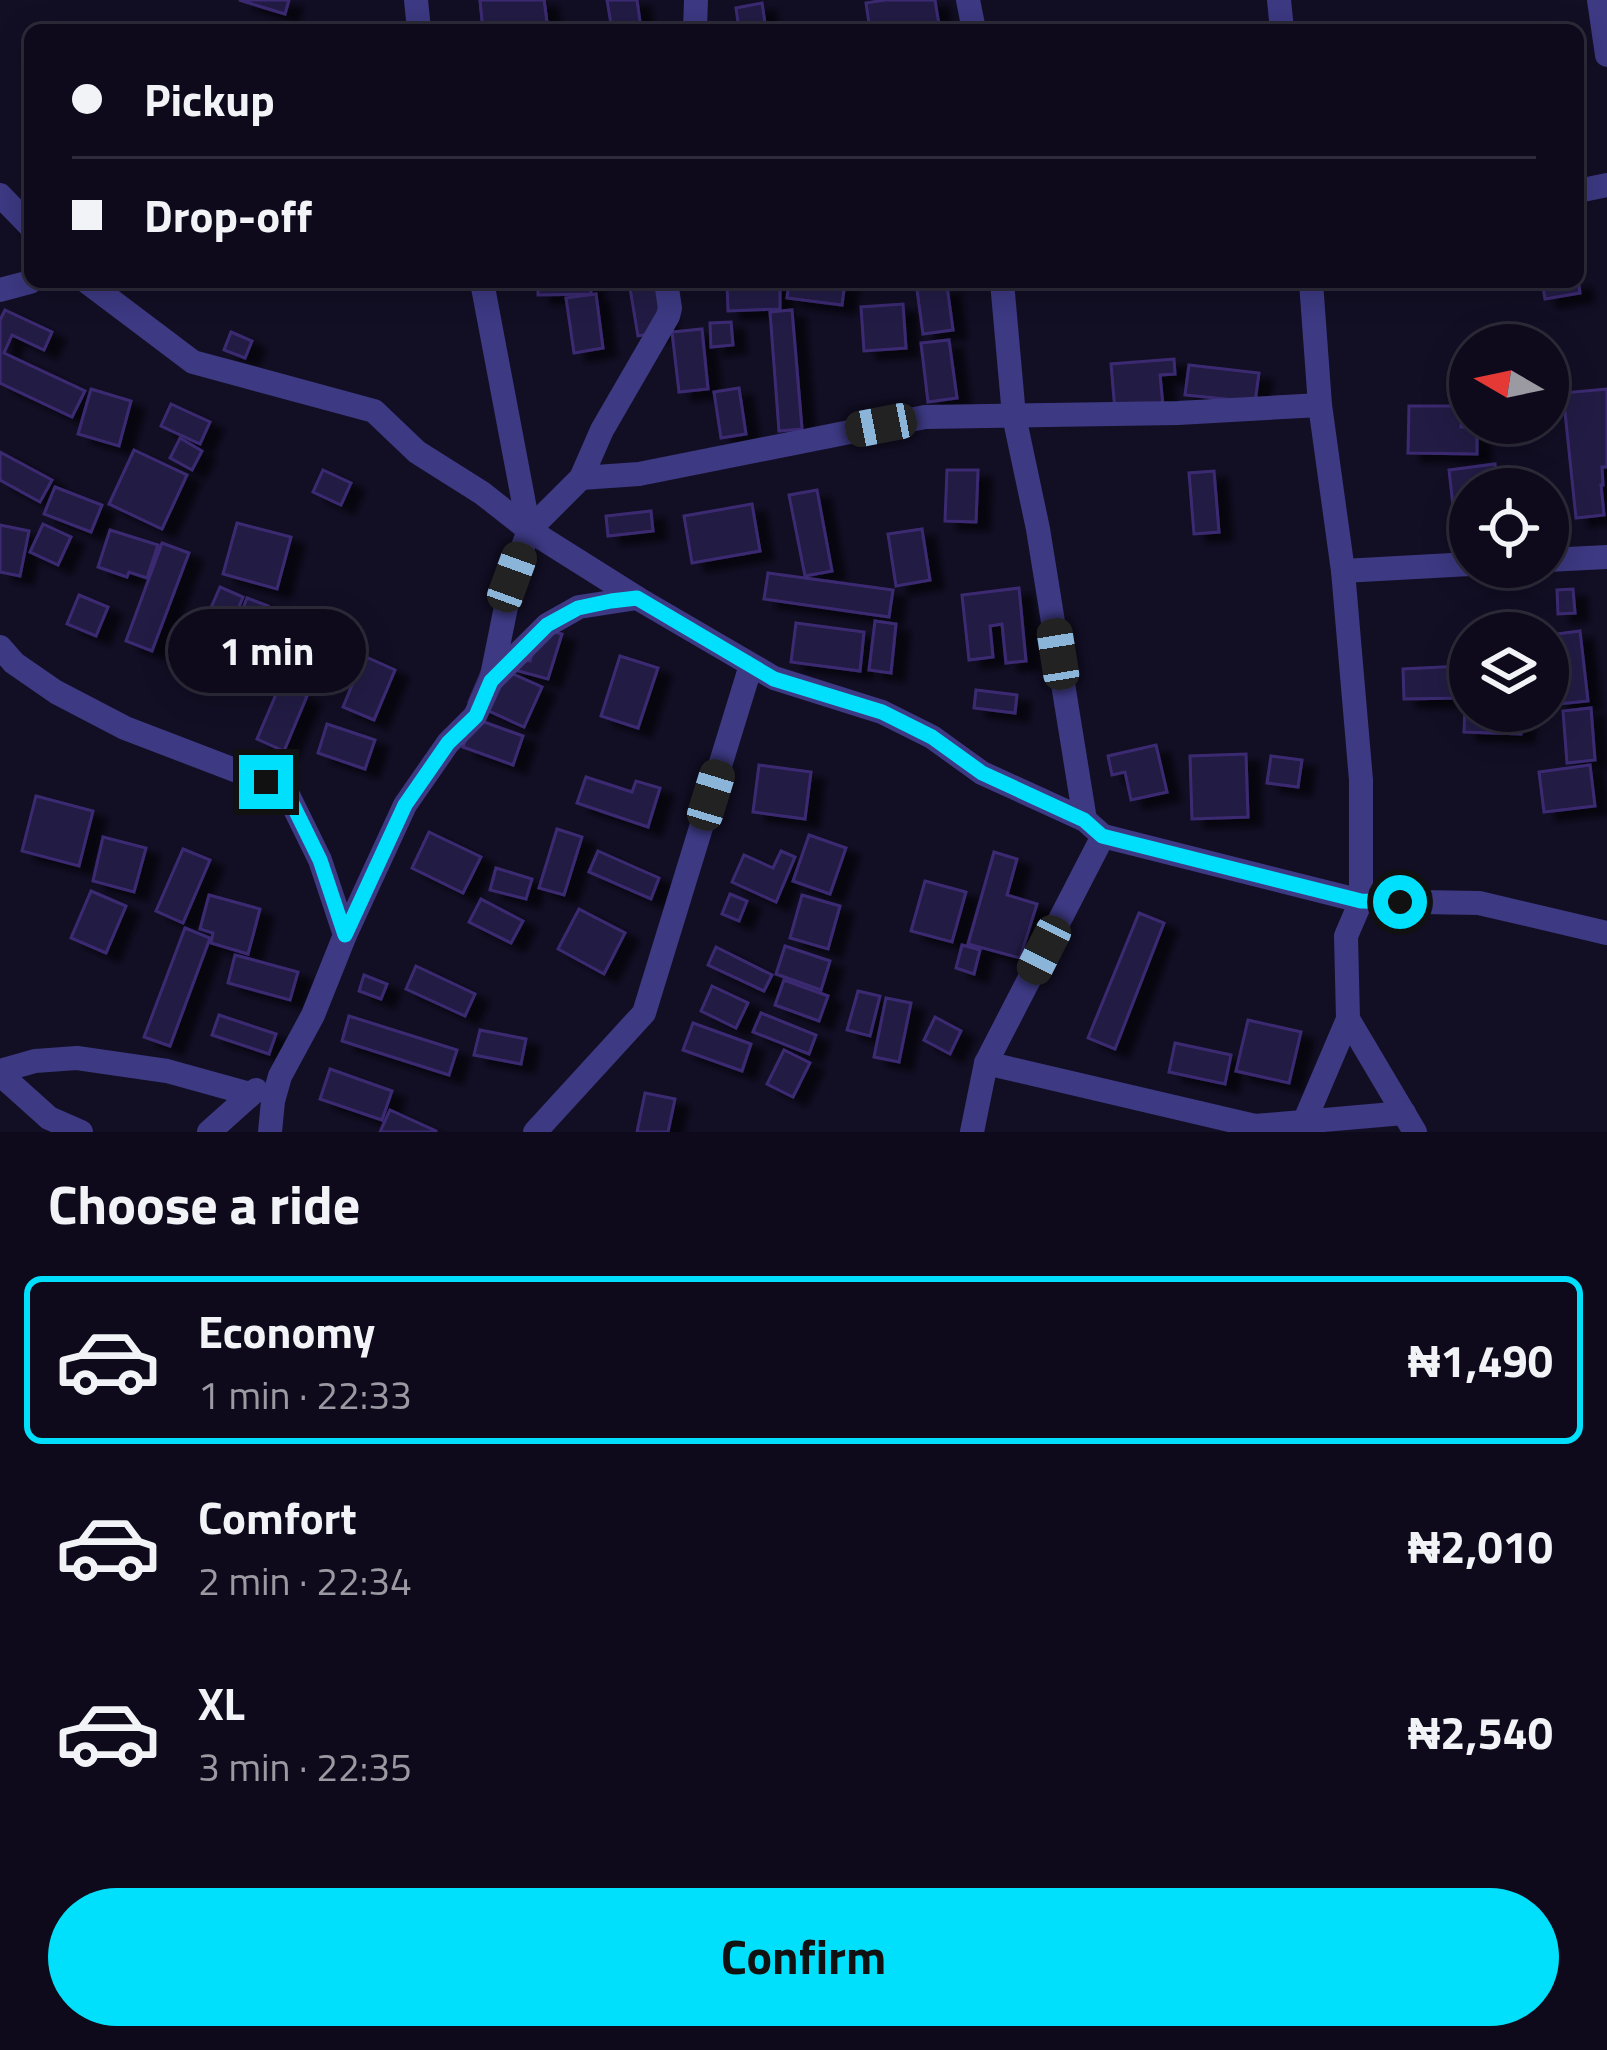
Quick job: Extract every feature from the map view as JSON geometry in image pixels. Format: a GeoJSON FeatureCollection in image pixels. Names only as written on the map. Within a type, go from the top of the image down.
{"type":"FeatureCollection","features":[{"type":"Feature","properties":{"kind":"street"},"geometry":{"type":"LineString","coordinates":[[1599,0],[1607,55]]}},
{"type":"Feature","properties":{"kind":"street"},"geometry":{"type":"LineString","coordinates":[[0,194],[24,220]]}},
{"type":"Feature","properties":{"kind":"street"},"geometry":{"type":"LineString","coordinates":[[96,288],[193,362],[374,411],[417,452],[529,530],[774,679],[882,712],[932,737],[982,773],[1094,828],[1361,901],[1479,903],[1607,933]]}},
{"type":"Feature","properties":{"kind":"street"},"geometry":{"type":"LineString","coordinates":[[483,288],[529,530]]}},
{"type":"Feature","properties":{"kind":"street"},"geometry":{"type":"LineString","coordinates":[[270,1132],[280,1076],[313,1015],[405,805],[448,743],[476,716],[491,681],[512,577],[529,530],[581,478],[602,430],[668,316],[667,288]]}},
{"type":"Feature","properties":{"kind":"street"},"geometry":{"type":"LineString","coordinates":[[972,1132],[986,1063],[1094,828],[1014,416],[1003,288]]}},
{"type":"Feature","properties":{"kind":"street"},"geometry":{"type":"LineString","coordinates":[[1302,1127],[1348,1019],[1346,936],[1361,901],[1361,780],[1311,288]]}},
{"type":"Feature","properties":{"kind":"street"},"geometry":{"type":"LineString","coordinates":[[581,478],[639,474],[925,417],[1178,413],[1320,405]]}},
{"type":"Feature","properties":{"kind":"street"},"geometry":{"type":"LineString","coordinates":[[1569,559],[1607,557]]}},
{"type":"Feature","properties":{"kind":"street"},"geometry":{"type":"LineString","coordinates":[[1343,571],[1449,565]]}},
{"type":"Feature","properties":{"kind":"street"},"geometry":{"type":"LineString","coordinates":[[491,681],[547,625],[578,608],[637,598]]}},
{"type":"Feature","properties":{"kind":"street"},"geometry":{"type":"LineString","coordinates":[[5,657],[56,692],[125,728],[266,782],[289,797],[320,860],[345,935]]}},
{"type":"Feature","properties":{"kind":"street"},"geometry":{"type":"LineString","coordinates":[[535,1132],[644,1012],[751,665]]}},
{"type":"Feature","properties":{"kind":"street"},"geometry":{"type":"LineString","coordinates":[[986,1063],[1255,1126],[1410,1122],[1348,1019]]}},
{"type":"Feature","properties":{"kind":"street"},"geometry":{"type":"LineString","coordinates":[[81,1132],[49,1118],[0,1073],[35,1061],[77,1058],[167,1071],[250,1094]]}},
{"type":"Feature","properties":{"kind":"street"},"geometry":{"type":"LineString","coordinates":[[209,1132],[250,1094],[280,1076]]}},
{"type":"Feature","properties":{"kind":"building"},"geometry":{"type":"Polygon","coordinates":[[[239,0],[289,0],[285,14],[239,0]]]}},
{"type":"Feature","properties":{"kind":"building"},"geometry":{"type":"Polygon","coordinates":[[[480,0],[544,0],[547,24],[482,24],[480,0]]]}},
{"type":"Feature","properties":{"kind":"building"},"geometry":{"type":"Polygon","coordinates":[[[480,0],[544,0],[547,24],[482,24],[480,0]]]}},
{"type":"Feature","properties":{"kind":"building"},"geometry":{"type":"Polygon","coordinates":[[[607,0],[637,0],[640,24],[611,24],[607,0]]]}},
{"type":"Feature","properties":{"kind":"building"},"geometry":{"type":"Polygon","coordinates":[[[935,0],[939,24],[869,24],[866,3],[935,0]]]}},
{"type":"Feature","properties":{"kind":"building"},"geometry":{"type":"Polygon","coordinates":[[[762,3],[765,24],[738,24],[736,8],[762,3]]]}},
{"type":"Feature","properties":{"kind":"building"},"geometry":{"type":"Polygon","coordinates":[[[538,288],[591,288],[591,294],[538,295],[538,288]]]}},
{"type":"Feature","properties":{"kind":"building"},"geometry":{"type":"Polygon","coordinates":[[[630,288],[659,288],[666,330],[638,336],[630,288]]]}},
{"type":"Feature","properties":{"kind":"building"},"geometry":{"type":"Polygon","coordinates":[[[727,288],[780,288],[780,309],[728,311],[727,288]]]}},
{"type":"Feature","properties":{"kind":"building"},"geometry":{"type":"Polygon","coordinates":[[[788,288],[844,288],[842,305],[787,298],[788,288]]]}},
{"type":"Feature","properties":{"kind":"building"},"geometry":{"type":"Polygon","coordinates":[[[947,288],[953,330],[923,334],[917,290],[947,288]]]}},
{"type":"Feature","properties":{"kind":"building"},"geometry":{"type":"Polygon","coordinates":[[[1543,288],[1579,288],[1580,293],[1545,299],[1543,288]]]}},
{"type":"Feature","properties":{"kind":"building"},"geometry":{"type":"Polygon","coordinates":[[[596,294],[603,348],[574,353],[566,298],[596,294]]]}},
{"type":"Feature","properties":{"kind":"building"},"geometry":{"type":"Polygon","coordinates":[[[903,304],[906,348],[864,351],[861,307],[903,304]]]}},
{"type":"Feature","properties":{"kind":"building"},"geometry":{"type":"Polygon","coordinates":[[[5,310],[52,332],[44,350],[12,335],[4,353],[85,391],[72,417],[0,383],[0,320],[5,310]]]}},
{"type":"Feature","properties":{"kind":"building"},"geometry":{"type":"Polygon","coordinates":[[[792,310],[802,429],[779,431],[770,312],[792,310]]]}},
{"type":"Feature","properties":{"kind":"building"},"geometry":{"type":"Polygon","coordinates":[[[731,322],[733,345],[711,347],[710,323],[731,322]]]}},
{"type":"Feature","properties":{"kind":"building"},"geometry":{"type":"Polygon","coordinates":[[[702,329],[708,389],[679,392],[672,332],[702,329]]]}},
{"type":"Feature","properties":{"kind":"building"},"geometry":{"type":"Polygon","coordinates":[[[231,332],[252,341],[245,358],[224,350],[231,332]]]}},
{"type":"Feature","properties":{"kind":"building"},"geometry":{"type":"Polygon","coordinates":[[[949,340],[957,398],[928,402],[921,343],[949,340]]]}},
{"type":"Feature","properties":{"kind":"building"},"geometry":{"type":"Polygon","coordinates":[[[1174,359],[1175,374],[1160,375],[1163,406],[1115,411],[1111,364],[1174,359]]]}},
{"type":"Feature","properties":{"kind":"building"},"geometry":{"type":"Polygon","coordinates":[[[1189,365],[1259,373],[1255,402],[1185,395],[1189,365]]]}},
{"type":"Feature","properties":{"kind":"building"},"geometry":{"type":"Polygon","coordinates":[[[739,388],[746,434],[721,438],[714,392],[739,388]]]}},
{"type":"Feature","properties":{"kind":"building"},"geometry":{"type":"Polygon","coordinates":[[[91,389],[131,401],[119,446],[78,434],[91,389]]]}},
{"type":"Feature","properties":{"kind":"building"},"geometry":{"type":"Polygon","coordinates":[[[1607,389],[1607,467],[1602,467],[1601,485],[1604,515],[1576,518],[1569,392],[1607,389]]]}},
{"type":"Feature","properties":{"kind":"building"},"geometry":{"type":"Polygon","coordinates":[[[171,404],[210,422],[200,444],[161,426],[171,404]]]}},
{"type":"Feature","properties":{"kind":"building"},"geometry":{"type":"Polygon","coordinates":[[[1409,406],[1449,406],[1449,444],[1477,444],[1477,454],[1408,453],[1409,406]]]}},
{"type":"Feature","properties":{"kind":"building"},"geometry":{"type":"Polygon","coordinates":[[[180,438],[202,451],[192,470],[170,458],[180,438]]]}},
{"type":"Feature","properties":{"kind":"building"},"geometry":{"type":"Polygon","coordinates":[[[134,450],[187,475],[162,529],[109,504],[134,450]]]}},
{"type":"Feature","properties":{"kind":"building"},"geometry":{"type":"Polygon","coordinates":[[[0,452],[52,480],[40,502],[0,480],[0,452]]]}},
{"type":"Feature","properties":{"kind":"building"},"geometry":{"type":"Polygon","coordinates":[[[323,470],[351,483],[341,505],[313,492],[323,470]]]}},
{"type":"Feature","properties":{"kind":"building"},"geometry":{"type":"Polygon","coordinates":[[[947,470],[978,470],[976,522],[945,521],[947,470]]]}},
{"type":"Feature","properties":{"kind":"building"},"geometry":{"type":"Polygon","coordinates":[[[1214,471],[1219,532],[1194,534],[1189,473],[1214,471]]]}},
{"type":"Feature","properties":{"kind":"building"},"geometry":{"type":"Polygon","coordinates":[[[55,487],[102,505],[91,532],[44,514],[55,487]]]}},
{"type":"Feature","properties":{"kind":"building"},"geometry":{"type":"Polygon","coordinates":[[[817,490],[832,571],[805,576],[789,495],[817,490]]]}},
{"type":"Feature","properties":{"kind":"building"},"geometry":{"type":"Polygon","coordinates":[[[752,504],[760,551],[692,563],[684,516],[752,504]]]}},
{"type":"Feature","properties":{"kind":"building"},"geometry":{"type":"Polygon","coordinates":[[[651,511],[653,531],[608,536],[606,516],[651,511]]]}},
{"type":"Feature","properties":{"kind":"building"},"geometry":{"type":"Polygon","coordinates":[[[237,523],[291,537],[277,589],[223,574],[237,523]]]}},
{"type":"Feature","properties":{"kind":"building"},"geometry":{"type":"Polygon","coordinates":[[[43,524],[71,537],[58,565],[30,552],[43,524]]]}},
{"type":"Feature","properties":{"kind":"building"},"geometry":{"type":"Polygon","coordinates":[[[0,525],[29,531],[20,576],[0,572],[0,525]]]}},
{"type":"Feature","properties":{"kind":"building"},"geometry":{"type":"Polygon","coordinates":[[[922,529],[930,580],[896,586],[888,534],[922,529]]]}},
{"type":"Feature","properties":{"kind":"building"},"geometry":{"type":"Polygon","coordinates":[[[110,530],[158,545],[147,578],[98,567],[110,530]]]}},
{"type":"Feature","properties":{"kind":"building"},"geometry":{"type":"Polygon","coordinates":[[[162,543],[189,553],[152,651],[126,641],[162,543]]]}},
{"type":"Feature","properties":{"kind":"building"},"geometry":{"type":"Polygon","coordinates":[[[768,573],[893,590],[889,617],[764,599],[768,573]]]}},
{"type":"Feature","properties":{"kind":"building"},"geometry":{"type":"Polygon","coordinates":[[[220,587],[243,597],[221,650],[197,640],[220,587]]]}},
{"type":"Feature","properties":{"kind":"building"},"geometry":{"type":"Polygon","coordinates":[[[1019,588],[1026,661],[1006,663],[1002,624],[990,626],[993,657],[969,660],[962,595],[1019,588]]]}},
{"type":"Feature","properties":{"kind":"building"},"geometry":{"type":"Polygon","coordinates":[[[1573,589],[1575,613],[1558,612],[1557,590],[1573,589]]]}},
{"type":"Feature","properties":{"kind":"building"},"geometry":{"type":"Polygon","coordinates":[[[79,595],[108,607],[96,636],[67,624],[79,595]]]}},
{"type":"Feature","properties":{"kind":"building"},"geometry":{"type":"Polygon","coordinates":[[[247,598],[268,606],[244,672],[222,665],[247,598]]]}},
{"type":"Feature","properties":{"kind":"building"},"geometry":{"type":"Polygon","coordinates":[[[875,621],[896,624],[891,673],[869,670],[875,621]]]}},
{"type":"Feature","properties":{"kind":"building"},"geometry":{"type":"Polygon","coordinates":[[[796,623],[864,632],[860,671],[791,662],[796,623]]]}},
{"type":"Feature","properties":{"kind":"building"},"geometry":{"type":"Polygon","coordinates":[[[308,628],[354,653],[342,674],[297,650],[308,628]]]}},
{"type":"Feature","properties":{"kind":"building"},"geometry":{"type":"Polygon","coordinates":[[[539,628],[562,634],[548,679],[511,669],[515,657],[530,661],[539,628]]]}},
{"type":"Feature","properties":{"kind":"building"},"geometry":{"type":"Polygon","coordinates":[[[1580,631],[1588,701],[1569,703],[1569,632],[1580,631]]]}},
{"type":"Feature","properties":{"kind":"building"},"geometry":{"type":"Polygon","coordinates":[[[364,656],[395,670],[374,720],[343,707],[364,656]]]}},
{"type":"Feature","properties":{"kind":"building"},"geometry":{"type":"Polygon","coordinates":[[[620,656],[658,668],[638,728],[601,716],[620,656]]]}},
{"type":"Feature","properties":{"kind":"building"},"geometry":{"type":"Polygon","coordinates":[[[486,662],[542,687],[524,727],[469,702],[486,662]]]}},
{"type":"Feature","properties":{"kind":"building"},"geometry":{"type":"Polygon","coordinates":[[[1449,667],[1449,698],[1404,699],[1403,669],[1449,667]]]}},
{"type":"Feature","properties":{"kind":"building"},"geometry":{"type":"Polygon","coordinates":[[[280,685],[307,696],[284,751],[257,739],[280,685]]]}},
{"type":"Feature","properties":{"kind":"building"},"geometry":{"type":"Polygon","coordinates":[[[976,690],[1017,695],[1015,713],[974,708],[976,690]]]}},
{"type":"Feature","properties":{"kind":"building"},"geometry":{"type":"Polygon","coordinates":[[[1591,708],[1595,760],[1567,763],[1569,710],[1591,708]]]}},
{"type":"Feature","properties":{"kind":"building"},"geometry":{"type":"Polygon","coordinates":[[[473,718],[523,736],[513,765],[463,747],[473,718]]]}},
{"type":"Feature","properties":{"kind":"building"},"geometry":{"type":"Polygon","coordinates":[[[327,724],[375,740],[365,769],[318,753],[327,724]]]}},
{"type":"Feature","properties":{"kind":"building"},"geometry":{"type":"Polygon","coordinates":[[[1156,745],[1167,792],[1131,800],[1125,772],[1112,775],[1108,756],[1156,745]]]}},
{"type":"Feature","properties":{"kind":"building"},"geometry":{"type":"Polygon","coordinates":[[[1246,754],[1248,817],[1192,819],[1190,756],[1246,754]]]}},
{"type":"Feature","properties":{"kind":"building"},"geometry":{"type":"Polygon","coordinates":[[[1271,756],[1302,760],[1298,787],[1267,783],[1271,756]]]}},
{"type":"Feature","properties":{"kind":"building"},"geometry":{"type":"Polygon","coordinates":[[[759,765],[811,772],[805,819],[753,812],[759,765]]]}},
{"type":"Feature","properties":{"kind":"building"},"geometry":{"type":"Polygon","coordinates":[[[1590,765],[1595,806],[1544,812],[1539,772],[1590,765]]]}},
{"type":"Feature","properties":{"kind":"building"},"geometry":{"type":"Polygon","coordinates":[[[586,777],[632,792],[636,781],[660,788],[648,827],[577,803],[586,777]]]}},
{"type":"Feature","properties":{"kind":"building"},"geometry":{"type":"Polygon","coordinates":[[[36,796],[93,811],[79,866],[22,851],[36,796]]]}},
{"type":"Feature","properties":{"kind":"building"},"geometry":{"type":"Polygon","coordinates":[[[557,829],[582,837],[564,895],[539,888],[557,829]]]}},
{"type":"Feature","properties":{"kind":"building"},"geometry":{"type":"Polygon","coordinates":[[[429,832],[481,857],[463,893],[412,868],[429,832]]]}},
{"type":"Feature","properties":{"kind":"building"},"geometry":{"type":"Polygon","coordinates":[[[809,835],[846,848],[830,894],[793,881],[809,835]]]}},
{"type":"Feature","properties":{"kind":"building"},"geometry":{"type":"Polygon","coordinates":[[[103,837],[146,848],[134,892],[93,881],[103,837]]]}},
{"type":"Feature","properties":{"kind":"building"},"geometry":{"type":"Polygon","coordinates":[[[183,849],[210,860],[183,923],[156,911],[183,849]]]}},
{"type":"Feature","properties":{"kind":"building"},"geometry":{"type":"Polygon","coordinates":[[[598,851],[659,878],[651,899],[589,872],[598,851]]]}},
{"type":"Feature","properties":{"kind":"building"},"geometry":{"type":"Polygon","coordinates":[[[781,851],[795,857],[776,902],[732,882],[744,855],[773,868],[781,851]]]}},
{"type":"Feature","properties":{"kind":"building"},"geometry":{"type":"Polygon","coordinates":[[[994,852],[1017,859],[1007,895],[1037,904],[1020,958],[968,944],[994,852]]]}},
{"type":"Feature","properties":{"kind":"building"},"geometry":{"type":"Polygon","coordinates":[[[496,868],[532,879],[526,899],[490,890],[496,868]]]}},
{"type":"Feature","properties":{"kind":"building"},"geometry":{"type":"Polygon","coordinates":[[[925,881],[966,892],[952,942],[911,931],[925,881]]]}},
{"type":"Feature","properties":{"kind":"building"},"geometry":{"type":"Polygon","coordinates":[[[91,891],[126,906],[106,953],[71,938],[91,891]]]}},
{"type":"Feature","properties":{"kind":"building"},"geometry":{"type":"Polygon","coordinates":[[[730,894],[747,901],[739,921],[722,914],[730,894]]]}},
{"type":"Feature","properties":{"kind":"building"},"geometry":{"type":"Polygon","coordinates":[[[209,895],[260,909],[248,954],[211,943],[213,933],[200,929],[209,895]]]}},
{"type":"Feature","properties":{"kind":"building"},"geometry":{"type":"Polygon","coordinates":[[[802,895],[840,906],[828,949],[790,938],[802,895]]]}},
{"type":"Feature","properties":{"kind":"building"},"geometry":{"type":"Polygon","coordinates":[[[481,899],[523,921],[511,943],[469,922],[481,899]]]}},
{"type":"Feature","properties":{"kind":"building"},"geometry":{"type":"Polygon","coordinates":[[[579,909],[625,933],[604,974],[558,949],[579,909]]]}},
{"type":"Feature","properties":{"kind":"building"},"geometry":{"type":"Polygon","coordinates":[[[1139,913],[1164,923],[1115,1049],[1088,1038],[1139,913]]]}},
{"type":"Feature","properties":{"kind":"building"},"geometry":{"type":"Polygon","coordinates":[[[185,928],[210,938],[170,1046],[144,1037],[185,928]]]}},
{"type":"Feature","properties":{"kind":"building"},"geometry":{"type":"Polygon","coordinates":[[[962,945],[980,950],[974,974],[956,968],[962,945]]]}},
{"type":"Feature","properties":{"kind":"building"},"geometry":{"type":"Polygon","coordinates":[[[785,946],[830,961],[821,990],[776,974],[785,946]]]}},
{"type":"Feature","properties":{"kind":"building"},"geometry":{"type":"Polygon","coordinates":[[[716,947],[772,975],[764,991],[708,965],[716,947]]]}},
{"type":"Feature","properties":{"kind":"building"},"geometry":{"type":"Polygon","coordinates":[[[235,955],[298,972],[290,1000],[228,983],[235,955]]]}},
{"type":"Feature","properties":{"kind":"building"},"geometry":{"type":"Polygon","coordinates":[[[416,966],[475,994],[465,1016],[406,989],[416,966]]]}},
{"type":"Feature","properties":{"kind":"building"},"geometry":{"type":"Polygon","coordinates":[[[364,975],[387,984],[381,999],[359,991],[364,975]]]}},
{"type":"Feature","properties":{"kind":"building"},"geometry":{"type":"Polygon","coordinates":[[[784,980],[828,996],[819,1021],[775,1005],[784,980]]]}},
{"type":"Feature","properties":{"kind":"building"},"geometry":{"type":"Polygon","coordinates":[[[712,986],[748,1003],[736,1028],[701,1011],[712,986]]]}},
{"type":"Feature","properties":{"kind":"building"},"geometry":{"type":"Polygon","coordinates":[[[858,991],[880,996],[870,1036],[847,1030],[858,991]]]}},
{"type":"Feature","properties":{"kind":"building"},"geometry":{"type":"Polygon","coordinates":[[[886,998],[911,1003],[899,1062],[874,1057],[886,998]]]}},
{"type":"Feature","properties":{"kind":"building"},"geometry":{"type":"Polygon","coordinates":[[[761,1013],[816,1035],[809,1054],[753,1032],[761,1013]]]}},
{"type":"Feature","properties":{"kind":"building"},"geometry":{"type":"Polygon","coordinates":[[[219,1015],[276,1034],[269,1054],[212,1035],[219,1015]]]}},
{"type":"Feature","properties":{"kind":"building"},"geometry":{"type":"Polygon","coordinates":[[[349,1016],[457,1050],[449,1075],[342,1041],[349,1016]]]}},
{"type":"Feature","properties":{"kind":"building"},"geometry":{"type":"Polygon","coordinates":[[[935,1017],[961,1031],[950,1054],[924,1040],[935,1017]]]}},
{"type":"Feature","properties":{"kind":"building"},"geometry":{"type":"Polygon","coordinates":[[[1248,1020],[1301,1032],[1289,1083],[1236,1071],[1248,1020]]]}},
{"type":"Feature","properties":{"kind":"building"},"geometry":{"type":"Polygon","coordinates":[[[693,1023],[751,1044],[742,1071],[683,1050],[693,1023]]]}},
{"type":"Feature","properties":{"kind":"building"},"geometry":{"type":"Polygon","coordinates":[[[480,1030],[526,1039],[521,1064],[474,1055],[480,1030]]]}},
{"type":"Feature","properties":{"kind":"building"},"geometry":{"type":"Polygon","coordinates":[[[1175,1043],[1231,1055],[1225,1084],[1169,1072],[1175,1043]]]}},
{"type":"Feature","properties":{"kind":"building"},"geometry":{"type":"Polygon","coordinates":[[[784,1050],[810,1063],[793,1097],[767,1084],[784,1050]]]}},
{"type":"Feature","properties":{"kind":"building"},"geometry":{"type":"Polygon","coordinates":[[[330,1069],[392,1091],[382,1120],[320,1099],[330,1069]]]}},
{"type":"Feature","properties":{"kind":"building"},"geometry":{"type":"Polygon","coordinates":[[[645,1093],[675,1099],[668,1132],[637,1132],[645,1093]]]}},
{"type":"Feature","properties":{"kind":"building"},"geometry":{"type":"Polygon","coordinates":[[[390,1110],[436,1131],[436,1132],[380,1132],[390,1110]]]}},
{"type":"Feature","properties":{"kind":"route"},"geometry":{"type":"LineString","coordinates":[[266,782],[289,797],[320,860],[345,935],[405,805],[448,743],[476,716],[491,681],[547,625],[578,608],[637,598],[774,679],[882,712],[932,737],[982,773],[1084,820],[1102,836],[1361,901],[1400,902]]}}]}
